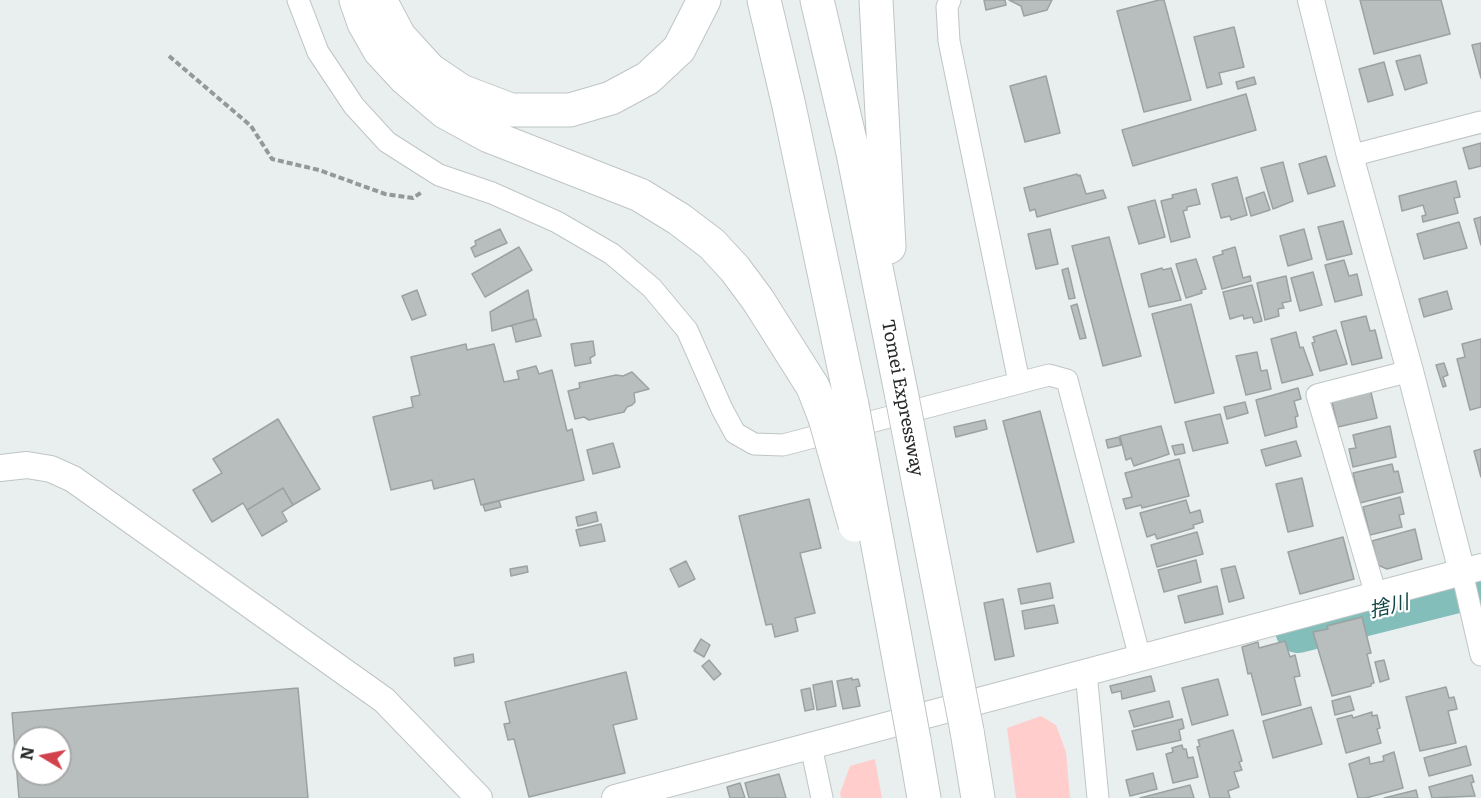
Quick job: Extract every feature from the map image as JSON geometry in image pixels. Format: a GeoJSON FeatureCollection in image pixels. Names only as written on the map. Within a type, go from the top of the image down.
{"type":"FeatureCollection","features":[{"type":"Feature","properties":{"kind":"highway"},"geometry":{"type":"LineString","coordinates":[[356,0],[364,23],[380,51],[406,79],[445,112],[489,136],[640,195],[679,219],[712,244],[735,269],[758,300],[813,387],[839,412]]}},
{"type":"Feature","properties":{"kind":"highway"},"geometry":{"type":"LineString","coordinates":[[380,0],[399,36],[430,70],[461,91],[511,110],[570,110],[611,98],[648,78],[679,49],[704,0]]}},
{"type":"Feature","properties":{"kind":"highway"},"geometry":{"type":"LineString","coordinates":[[764,0],[789,106],[839,412],[906,744],[924,798]]}},
{"type":"Feature","properties":{"kind":"highway","name":"Tomei Expressway"},"geometry":{"type":"LineString","coordinates":[[817,0],[853,153],[967,730],[978,798]]}},
{"type":"Feature","properties":{"kind":"highway"},"geometry":{"type":"LineString","coordinates":[[876,0],[887,221],[902,397]]}},
{"type":"Feature","properties":{"kind":"highway"},"geometry":{"type":"LineString","coordinates":[[906,744],[908,798]]}},
{"type":"Feature","properties":{"kind":"street"},"geometry":{"type":"LineString","coordinates":[[298,0],[318,52],[354,106],[387,142],[445,177],[492,193],[557,222],[612,254],[652,288],[687,330],[735,433],[754,444],[783,445],[1049,375],[1067,380],[1140,658]]}},
{"type":"Feature","properties":{"kind":"street"},"geometry":{"type":"LineString","coordinates":[[950,0],[947,7],[949,41],[1019,382]]}},
{"type":"Feature","properties":{"kind":"street"},"geometry":{"type":"LineString","coordinates":[[1311,0],[1350,156],[1410,371],[1471,569],[1481,655]]}},
{"type":"Feature","properties":{"kind":"street"},"geometry":{"type":"LineString","coordinates":[[1350,156],[1481,122]]}},
{"type":"Feature","properties":{"kind":"street"},"geometry":{"type":"LineString","coordinates":[[1376,595],[1317,395],[1410,371]]}},
{"type":"Feature","properties":{"kind":"street"},"geometry":{"type":"LineString","coordinates":[[0,468],[27,465],[51,469],[73,479],[384,700],[479,798]]}},
{"type":"Feature","properties":{"kind":"street"},"geometry":{"type":"LineString","coordinates":[[615,798],[1471,569]]}},
{"type":"Feature","properties":{"kind":"street"},"geometry":{"type":"LineString","coordinates":[[1086,672],[1098,798]]}},
{"type":"Feature","properties":{"kind":"street"},"geometry":{"type":"LineString","coordinates":[[811,746],[822,798]]}},
{"type":"Feature","properties":{"kind":"path"},"geometry":{"type":"LineString","coordinates":[[169,56],[251,126],[272,159],[319,170],[385,194],[413,198],[445,177]]}},
{"type":"Feature","properties":{"kind":"shaded area"},"geometry":{"type":"Polygon","coordinates":[[[1041,716],[1056,725],[1066,752],[1070,798],[1016,798],[1007,728],[1041,716]]]}},
{"type":"Feature","properties":{"kind":"shaded area"},"geometry":{"type":"Polygon","coordinates":[[[875,759],[882,798],[841,798],[840,793],[850,766],[875,759]]]}},
{"type":"Feature","properties":{"kind":"building"},"geometry":{"type":"Polygon","coordinates":[[[984,0],[1005,0],[1006,5],[986,10],[984,0]]]}},
{"type":"Feature","properties":{"kind":"building"},"geometry":{"type":"Polygon","coordinates":[[[1009,0],[1052,0],[1047,10],[1024,16],[1021,6],[1009,0]]]}},
{"type":"Feature","properties":{"kind":"building"},"geometry":{"type":"Polygon","coordinates":[[[1164,0],[1191,100],[1144,112],[1117,11],[1164,0]]]}},
{"type":"Feature","properties":{"kind":"building"},"geometry":{"type":"Polygon","coordinates":[[[1360,0],[1441,0],[1450,34],[1374,54],[1360,0]]]}},
{"type":"Feature","properties":{"kind":"building"},"geometry":{"type":"Polygon","coordinates":[[[1234,27],[1244,67],[1219,73],[1222,84],[1207,88],[1194,37],[1234,27]]]}},
{"type":"Feature","properties":{"kind":"building"},"geometry":{"type":"Polygon","coordinates":[[[1481,43],[1481,78],[1472,45],[1481,43]]]}},
{"type":"Feature","properties":{"kind":"building"},"geometry":{"type":"Polygon","coordinates":[[[1420,55],[1427,83],[1405,90],[1396,61],[1420,55]]]}},
{"type":"Feature","properties":{"kind":"building"},"geometry":{"type":"Polygon","coordinates":[[[1384,62],[1393,95],[1368,102],[1359,69],[1384,62]]]}},
{"type":"Feature","properties":{"kind":"building"},"geometry":{"type":"Polygon","coordinates":[[[1046,76],[1060,133],[1025,142],[1010,86],[1046,76]]]}},
{"type":"Feature","properties":{"kind":"building"},"geometry":{"type":"Polygon","coordinates":[[[1254,77],[1256,84],[1238,89],[1236,82],[1254,77]]]}},
{"type":"Feature","properties":{"kind":"building"},"geometry":{"type":"Polygon","coordinates":[[[1246,94],[1256,130],[1133,166],[1122,130],[1246,94]]]}},
{"type":"Feature","properties":{"kind":"building"},"geometry":{"type":"Polygon","coordinates":[[[1481,143],[1481,166],[1469,169],[1463,148],[1481,143]]]}},
{"type":"Feature","properties":{"kind":"building"},"geometry":{"type":"Polygon","coordinates":[[[1326,156],[1335,186],[1308,194],[1299,164],[1326,156]]]}},
{"type":"Feature","properties":{"kind":"building"},"geometry":{"type":"Polygon","coordinates":[[[1283,162],[1293,201],[1273,209],[1261,168],[1283,162]]]}},
{"type":"Feature","properties":{"kind":"building"},"geometry":{"type":"Polygon","coordinates":[[[1080,175],[1086,194],[1103,190],[1106,198],[1037,217],[1035,209],[1030,211],[1024,188],[1080,175]]]}},
{"type":"Feature","properties":{"kind":"building"},"geometry":{"type":"Polygon","coordinates":[[[1237,177],[1247,215],[1231,220],[1230,216],[1221,218],[1212,184],[1237,177]]]}},
{"type":"Feature","properties":{"kind":"building"},"geometry":{"type":"Polygon","coordinates":[[[1456,181],[1460,197],[1454,198],[1458,213],[1423,222],[1422,216],[1426,215],[1423,205],[1402,211],[1399,196],[1456,181]]]}},
{"type":"Feature","properties":{"kind":"building"},"geometry":{"type":"Polygon","coordinates":[[[1196,189],[1200,204],[1187,207],[1187,210],[1183,211],[1190,237],[1171,242],[1161,201],[1173,198],[1172,195],[1196,189]]]}},
{"type":"Feature","properties":{"kind":"building"},"geometry":{"type":"Polygon","coordinates":[[[1264,192],[1270,210],[1251,216],[1246,198],[1264,192]]]}},
{"type":"Feature","properties":{"kind":"building"},"geometry":{"type":"Polygon","coordinates":[[[1155,200],[1165,237],[1139,244],[1128,207],[1155,200]]]}},
{"type":"Feature","properties":{"kind":"building"},"geometry":{"type":"Polygon","coordinates":[[[1481,217],[1481,245],[1474,219],[1481,217]]]}},
{"type":"Feature","properties":{"kind":"building"},"geometry":{"type":"Polygon","coordinates":[[[1343,221],[1352,254],[1327,260],[1318,227],[1343,221]]]}},
{"type":"Feature","properties":{"kind":"building"},"geometry":{"type":"Polygon","coordinates":[[[1459,222],[1467,248],[1424,259],[1417,234],[1459,222]]]}},
{"type":"Feature","properties":{"kind":"building"},"geometry":{"type":"Polygon","coordinates":[[[500,229],[507,243],[475,257],[471,248],[476,245],[475,241],[500,229]]]}},
{"type":"Feature","properties":{"kind":"building"},"geometry":{"type":"Polygon","coordinates":[[[1050,229],[1058,264],[1036,269],[1028,234],[1050,229]]]}},
{"type":"Feature","properties":{"kind":"building"},"geometry":{"type":"Polygon","coordinates":[[[1304,229],[1312,259],[1288,266],[1280,236],[1304,229]]]}},
{"type":"Feature","properties":{"kind":"building"},"geometry":{"type":"Polygon","coordinates":[[[1109,237],[1141,356],[1103,366],[1072,246],[1109,237]]]}},
{"type":"Feature","properties":{"kind":"building"},"geometry":{"type":"Polygon","coordinates":[[[519,247],[532,270],[485,297],[472,274],[519,247]]]}},
{"type":"Feature","properties":{"kind":"building"},"geometry":{"type":"Polygon","coordinates":[[[1235,247],[1243,278],[1250,276],[1251,281],[1222,289],[1213,257],[1235,247]]]}},
{"type":"Feature","properties":{"kind":"building"},"geometry":{"type":"Polygon","coordinates":[[[1196,259],[1206,289],[1201,290],[1202,293],[1186,298],[1176,264],[1196,259]]]}},
{"type":"Feature","properties":{"kind":"building"},"geometry":{"type":"Polygon","coordinates":[[[1344,260],[1349,276],[1357,274],[1362,295],[1335,302],[1325,265],[1344,260]]]}},
{"type":"Feature","properties":{"kind":"building"},"geometry":{"type":"Polygon","coordinates":[[[1068,268],[1075,298],[1069,299],[1062,270],[1068,268]]]}},
{"type":"Feature","properties":{"kind":"building"},"geometry":{"type":"Polygon","coordinates":[[[1162,268],[1163,270],[1171,268],[1181,300],[1149,307],[1141,274],[1162,268]]]}},
{"type":"Feature","properties":{"kind":"building"},"geometry":{"type":"Polygon","coordinates":[[[1313,272],[1322,305],[1300,311],[1291,278],[1313,272]]]}},
{"type":"Feature","properties":{"kind":"building"},"geometry":{"type":"Polygon","coordinates":[[[1286,276],[1291,301],[1282,303],[1284,308],[1278,309],[1279,316],[1265,320],[1257,283],[1286,276]]]}},
{"type":"Feature","properties":{"kind":"building"},"geometry":{"type":"Polygon","coordinates":[[[1252,285],[1262,321],[1254,323],[1252,317],[1244,319],[1243,315],[1230,319],[1223,292],[1252,285]]]}},
{"type":"Feature","properties":{"kind":"building"},"geometry":{"type":"Polygon","coordinates":[[[417,290],[426,315],[412,320],[402,296],[417,290]]]}},
{"type":"Feature","properties":{"kind":"building"},"geometry":{"type":"Polygon","coordinates":[[[528,290],[534,319],[492,331],[490,312],[528,290]]]}},
{"type":"Feature","properties":{"kind":"building"},"geometry":{"type":"Polygon","coordinates":[[[1447,291],[1452,309],[1424,317],[1419,299],[1447,291]]]}},
{"type":"Feature","properties":{"kind":"building"},"geometry":{"type":"Polygon","coordinates":[[[1077,304],[1086,338],[1080,339],[1071,306],[1077,304]]]}},
{"type":"Feature","properties":{"kind":"building"},"geometry":{"type":"Polygon","coordinates":[[[1191,304],[1214,393],[1175,403],[1152,314],[1191,304]]]}},
{"type":"Feature","properties":{"kind":"building"},"geometry":{"type":"Polygon","coordinates":[[[1366,316],[1370,331],[1375,330],[1382,358],[1352,365],[1341,322],[1366,316]]]}},
{"type":"Feature","properties":{"kind":"building"},"geometry":{"type":"Polygon","coordinates":[[[536,319],[541,336],[516,342],[512,325],[536,319]]]}},
{"type":"Feature","properties":{"kind":"building"},"geometry":{"type":"Polygon","coordinates":[[[1336,330],[1347,364],[1320,371],[1312,343],[1315,342],[1313,337],[1336,330]]]}},
{"type":"Feature","properties":{"kind":"building"},"geometry":{"type":"Polygon","coordinates":[[[1296,332],[1300,348],[1303,347],[1313,375],[1282,383],[1271,339],[1296,332]]]}},
{"type":"Feature","properties":{"kind":"building"},"geometry":{"type":"Polygon","coordinates":[[[1481,339],[1481,407],[1470,410],[1457,359],[1465,357],[1462,344],[1481,339]]]}},
{"type":"Feature","properties":{"kind":"building"},"geometry":{"type":"Polygon","coordinates":[[[593,341],[595,355],[590,358],[591,363],[575,366],[571,344],[593,341]]]}},
{"type":"Feature","properties":{"kind":"building"},"geometry":{"type":"Polygon","coordinates":[[[466,344],[467,350],[494,344],[504,382],[519,379],[517,371],[536,366],[539,374],[552,370],[567,431],[572,429],[584,480],[481,505],[474,479],[434,489],[432,480],[391,490],[373,417],[413,407],[411,397],[420,395],[411,357],[466,344]]]}},
{"type":"Feature","properties":{"kind":"building"},"geometry":{"type":"Polygon","coordinates":[[[1257,352],[1261,371],[1267,370],[1271,389],[1246,395],[1236,356],[1257,352]]]}},
{"type":"Feature","properties":{"kind":"building"},"geometry":{"type":"Polygon","coordinates":[[[1444,363],[1448,375],[1443,377],[1446,386],[1443,387],[1436,365],[1444,363]]]}},
{"type":"Feature","properties":{"kind":"building"},"geometry":{"type":"Polygon","coordinates":[[[632,372],[649,389],[634,393],[635,402],[624,412],[589,420],[584,417],[575,419],[568,391],[580,388],[579,383],[616,375],[623,376],[632,372]]]}},
{"type":"Feature","properties":{"kind":"building"},"geometry":{"type":"Polygon","coordinates":[[[1298,388],[1301,399],[1294,401],[1298,416],[1295,417],[1297,427],[1265,436],[1256,400],[1298,388]]]}},
{"type":"Feature","properties":{"kind":"building"},"geometry":{"type":"Polygon","coordinates":[[[1370,388],[1377,418],[1338,427],[1332,402],[1370,388]]]}},
{"type":"Feature","properties":{"kind":"building"},"geometry":{"type":"Polygon","coordinates":[[[1245,402],[1248,413],[1227,419],[1224,407],[1245,402]]]}},
{"type":"Feature","properties":{"kind":"building"},"geometry":{"type":"Polygon","coordinates":[[[1040,411],[1074,542],[1037,552],[1003,421],[1040,411]]]}},
{"type":"Feature","properties":{"kind":"building"},"geometry":{"type":"Polygon","coordinates":[[[1220,414],[1228,443],[1193,451],[1185,422],[1220,414]]]}},
{"type":"Feature","properties":{"kind":"building"},"geometry":{"type":"Polygon","coordinates":[[[278,419],[320,489],[293,505],[283,488],[247,510],[243,503],[212,522],[193,490],[222,473],[213,459],[278,419]]]}},
{"type":"Feature","properties":{"kind":"building"},"geometry":{"type":"Polygon","coordinates":[[[985,420],[987,429],[956,437],[954,427],[985,420]]]}},
{"type":"Feature","properties":{"kind":"building"},"geometry":{"type":"Polygon","coordinates":[[[1161,426],[1169,454],[1134,466],[1131,458],[1126,460],[1120,436],[1161,426]]]}},
{"type":"Feature","properties":{"kind":"building"},"geometry":{"type":"Polygon","coordinates":[[[1390,426],[1396,457],[1353,467],[1349,449],[1356,448],[1353,435],[1390,426]]]}},
{"type":"Feature","properties":{"kind":"building"},"geometry":{"type":"Polygon","coordinates":[[[1119,437],[1121,445],[1108,448],[1106,440],[1119,437]]]}},
{"type":"Feature","properties":{"kind":"building"},"geometry":{"type":"Polygon","coordinates":[[[1296,441],[1301,456],[1266,466],[1261,450],[1296,441]]]}},
{"type":"Feature","properties":{"kind":"building"},"geometry":{"type":"Polygon","coordinates":[[[613,443],[620,467],[593,474],[587,450],[613,443]]]}},
{"type":"Feature","properties":{"kind":"building"},"geometry":{"type":"Polygon","coordinates":[[[1183,444],[1185,453],[1175,455],[1172,446],[1183,444]]]}},
{"type":"Feature","properties":{"kind":"building"},"geometry":{"type":"Polygon","coordinates":[[[1481,449],[1481,477],[1474,451],[1481,449]]]}},
{"type":"Feature","properties":{"kind":"building"},"geometry":{"type":"Polygon","coordinates":[[[1179,459],[1189,496],[1142,508],[1141,505],[1126,509],[1123,499],[1132,497],[1125,473],[1179,459]]]}},
{"type":"Feature","properties":{"kind":"building"},"geometry":{"type":"Polygon","coordinates":[[[1392,464],[1394,472],[1398,471],[1403,492],[1360,503],[1353,473],[1392,464]]]}},
{"type":"Feature","properties":{"kind":"building"},"geometry":{"type":"Polygon","coordinates":[[[1302,478],[1313,526],[1288,532],[1276,484],[1302,478]]]}},
{"type":"Feature","properties":{"kind":"building"},"geometry":{"type":"Polygon","coordinates":[[[283,488],[293,505],[282,512],[287,521],[262,536],[247,510],[283,488]]]}},
{"type":"Feature","properties":{"kind":"building"},"geometry":{"type":"Polygon","coordinates":[[[1400,497],[1404,514],[1399,515],[1402,527],[1370,535],[1363,507],[1400,497]]]}},
{"type":"Feature","properties":{"kind":"building"},"geometry":{"type":"Polygon","coordinates":[[[809,499],[821,548],[800,553],[815,613],[795,618],[798,631],[775,637],[772,624],[766,625],[739,516],[809,499]]]}},
{"type":"Feature","properties":{"kind":"building"},"geometry":{"type":"Polygon","coordinates":[[[1186,500],[1190,513],[1200,510],[1203,522],[1193,525],[1194,528],[1157,539],[1155,534],[1147,537],[1140,513],[1186,500]]]}},
{"type":"Feature","properties":{"kind":"building"},"geometry":{"type":"Polygon","coordinates":[[[499,501],[501,507],[485,511],[483,505],[499,501]]]}},
{"type":"Feature","properties":{"kind":"building"},"geometry":{"type":"Polygon","coordinates":[[[596,512],[598,521],[578,526],[576,517],[596,512]]]}},
{"type":"Feature","properties":{"kind":"building"},"geometry":{"type":"Polygon","coordinates":[[[601,524],[605,541],[580,546],[576,530],[601,524]]]}},
{"type":"Feature","properties":{"kind":"building"},"geometry":{"type":"Polygon","coordinates":[[[1415,529],[1422,559],[1387,569],[1378,565],[1372,541],[1415,529]]]}},
{"type":"Feature","properties":{"kind":"building"},"geometry":{"type":"Polygon","coordinates":[[[1197,532],[1203,554],[1157,567],[1151,545],[1197,532]]]}},
{"type":"Feature","properties":{"kind":"building"},"geometry":{"type":"Polygon","coordinates":[[[1343,537],[1354,579],[1300,594],[1288,552],[1343,537]]]}},
{"type":"Feature","properties":{"kind":"building"},"geometry":{"type":"Polygon","coordinates":[[[1196,560],[1201,582],[1164,592],[1158,570],[1196,560]]]}},
{"type":"Feature","properties":{"kind":"building"},"geometry":{"type":"Polygon","coordinates":[[[686,561],[695,579],[679,587],[670,569],[686,561]]]}},
{"type":"Feature","properties":{"kind":"building"},"geometry":{"type":"Polygon","coordinates":[[[527,566],[528,572],[511,576],[510,569],[527,566]]]}},
{"type":"Feature","properties":{"kind":"building"},"geometry":{"type":"Polygon","coordinates":[[[1235,566],[1244,598],[1229,602],[1221,569],[1235,566]]]}},
{"type":"Feature","properties":{"kind":"building"},"geometry":{"type":"Polygon","coordinates":[[[1050,583],[1053,598],[1021,604],[1018,589],[1050,583]]]}},
{"type":"Feature","properties":{"kind":"building"},"geometry":{"type":"Polygon","coordinates":[[[1217,586],[1223,614],[1185,623],[1178,596],[1217,586]]]}},
{"type":"Feature","properties":{"kind":"building"},"geometry":{"type":"Polygon","coordinates":[[[1003,599],[1014,656],[995,660],[984,603],[1003,599]]]}},
{"type":"Feature","properties":{"kind":"building"},"geometry":{"type":"Polygon","coordinates":[[[1054,605],[1058,623],[1025,629],[1022,611],[1054,605]]]}},
{"type":"Feature","properties":{"kind":"building"},"geometry":{"type":"Polygon","coordinates":[[[1362,617],[1371,653],[1367,654],[1374,683],[1371,686],[1332,696],[1313,632],[1362,617]]]}},
{"type":"Feature","properties":{"kind":"building"},"geometry":{"type":"Polygon","coordinates":[[[701,639],[710,645],[704,657],[694,651],[701,639]]]}},
{"type":"Feature","properties":{"kind":"building"},"geometry":{"type":"Polygon","coordinates":[[[1285,641],[1290,657],[1295,655],[1300,676],[1294,677],[1301,705],[1262,715],[1251,673],[1248,674],[1242,647],[1258,642],[1259,648],[1285,641]]]}},
{"type":"Feature","properties":{"kind":"building"},"geometry":{"type":"Polygon","coordinates":[[[473,654],[474,662],[455,666],[454,658],[473,654]]]}},
{"type":"Feature","properties":{"kind":"building"},"geometry":{"type":"Polygon","coordinates":[[[709,660],[721,674],[714,680],[702,666],[709,660]]]}},
{"type":"Feature","properties":{"kind":"building"},"geometry":{"type":"Polygon","coordinates":[[[1384,660],[1389,679],[1380,682],[1375,662],[1384,660]]]}},
{"type":"Feature","properties":{"kind":"building"},"geometry":{"type":"Polygon","coordinates":[[[626,672],[637,719],[613,725],[625,773],[529,797],[514,739],[508,740],[504,724],[510,723],[505,702],[626,672]]]}},
{"type":"Feature","properties":{"kind":"building"},"geometry":{"type":"Polygon","coordinates":[[[1151,676],[1155,691],[1122,699],[1121,691],[1112,693],[1110,686],[1151,676]]]}},
{"type":"Feature","properties":{"kind":"building"},"geometry":{"type":"Polygon","coordinates":[[[852,678],[852,680],[858,679],[860,686],[856,687],[860,706],[843,709],[837,681],[852,678]]]}},
{"type":"Feature","properties":{"kind":"building"},"geometry":{"type":"Polygon","coordinates":[[[1218,679],[1228,715],[1192,725],[1182,688],[1218,679]]]}},
{"type":"Feature","properties":{"kind":"building"},"geometry":{"type":"Polygon","coordinates":[[[832,681],[836,706],[817,710],[813,685],[832,681]]]}},
{"type":"Feature","properties":{"kind":"building"},"geometry":{"type":"Polygon","coordinates":[[[1446,687],[1449,698],[1454,697],[1457,709],[1448,711],[1456,743],[1420,751],[1406,697],[1446,687]]]}},
{"type":"Feature","properties":{"kind":"building"},"geometry":{"type":"Polygon","coordinates":[[[298,688],[308,798],[19,798],[18,786],[72,786],[72,726],[13,726],[12,713],[298,688]]]}},
{"type":"Feature","properties":{"kind":"building"},"geometry":{"type":"Polygon","coordinates":[[[810,688],[814,709],[805,711],[801,690],[810,688]]]}},
{"type":"Feature","properties":{"kind":"building"},"geometry":{"type":"Polygon","coordinates":[[[1350,696],[1354,710],[1335,715],[1332,701],[1350,696]]]}},
{"type":"Feature","properties":{"kind":"building"},"geometry":{"type":"Polygon","coordinates":[[[1169,701],[1173,717],[1134,727],[1129,711],[1169,701]]]}},
{"type":"Feature","properties":{"kind":"building"},"geometry":{"type":"Polygon","coordinates":[[[1311,707],[1322,744],[1273,758],[1263,721],[1311,707]]]}},
{"type":"Feature","properties":{"kind":"building"},"geometry":{"type":"Polygon","coordinates":[[[1372,712],[1372,716],[1377,715],[1380,728],[1377,729],[1381,743],[1346,753],[1337,719],[1352,715],[1353,718],[1372,712]]]}},
{"type":"Feature","properties":{"kind":"building"},"geometry":{"type":"Polygon","coordinates":[[[1182,719],[1184,728],[1179,730],[1181,740],[1137,750],[1132,731],[1182,719]]]}},
{"type":"Feature","properties":{"kind":"building"},"geometry":{"type":"Polygon","coordinates":[[[1233,730],[1242,761],[1239,762],[1242,770],[1234,772],[1239,787],[1228,791],[1230,798],[1210,798],[1197,747],[1200,746],[1198,740],[1233,730]]]}},
{"type":"Feature","properties":{"kind":"building"},"geometry":{"type":"Polygon","coordinates":[[[1182,745],[1183,749],[1186,749],[1188,758],[1193,757],[1198,777],[1173,783],[1166,754],[1173,752],[1172,748],[1182,745]]]}},
{"type":"Feature","properties":{"kind":"building"},"geometry":{"type":"Polygon","coordinates":[[[1466,746],[1471,765],[1429,776],[1424,758],[1466,746]]]}},
{"type":"Feature","properties":{"kind":"building"},"geometry":{"type":"Polygon","coordinates":[[[1394,752],[1403,788],[1358,798],[1349,764],[1369,757],[1370,764],[1384,761],[1383,756],[1394,752]]]}},
{"type":"Feature","properties":{"kind":"building"},"geometry":{"type":"Polygon","coordinates":[[[1153,773],[1157,789],[1130,796],[1126,780],[1153,773]]]}},
{"type":"Feature","properties":{"kind":"building"},"geometry":{"type":"Polygon","coordinates":[[[779,774],[786,798],[749,798],[745,783],[779,774]]]}},
{"type":"Feature","properties":{"kind":"building"},"geometry":{"type":"Polygon","coordinates":[[[1472,775],[1474,782],[1471,783],[1475,796],[1432,798],[1429,787],[1472,775]]]}},
{"type":"Feature","properties":{"kind":"building"},"geometry":{"type":"Polygon","coordinates":[[[740,783],[745,798],[730,798],[727,787],[740,783]]]}},
{"type":"Feature","properties":{"kind":"building"},"geometry":{"type":"Polygon","coordinates":[[[1190,785],[1194,798],[1140,798],[1190,785]]]}},
{"type":"Feature","properties":{"kind":"building"},"geometry":{"type":"Polygon","coordinates":[[[1416,790],[1418,798],[1384,798],[1416,790]]]}},
{"type":"Feature","properties":{"kind":"waterway","name":"捨川"},"geometry":{"type":"LineString","coordinates":[[1298,630],[1481,584]]}}]}
